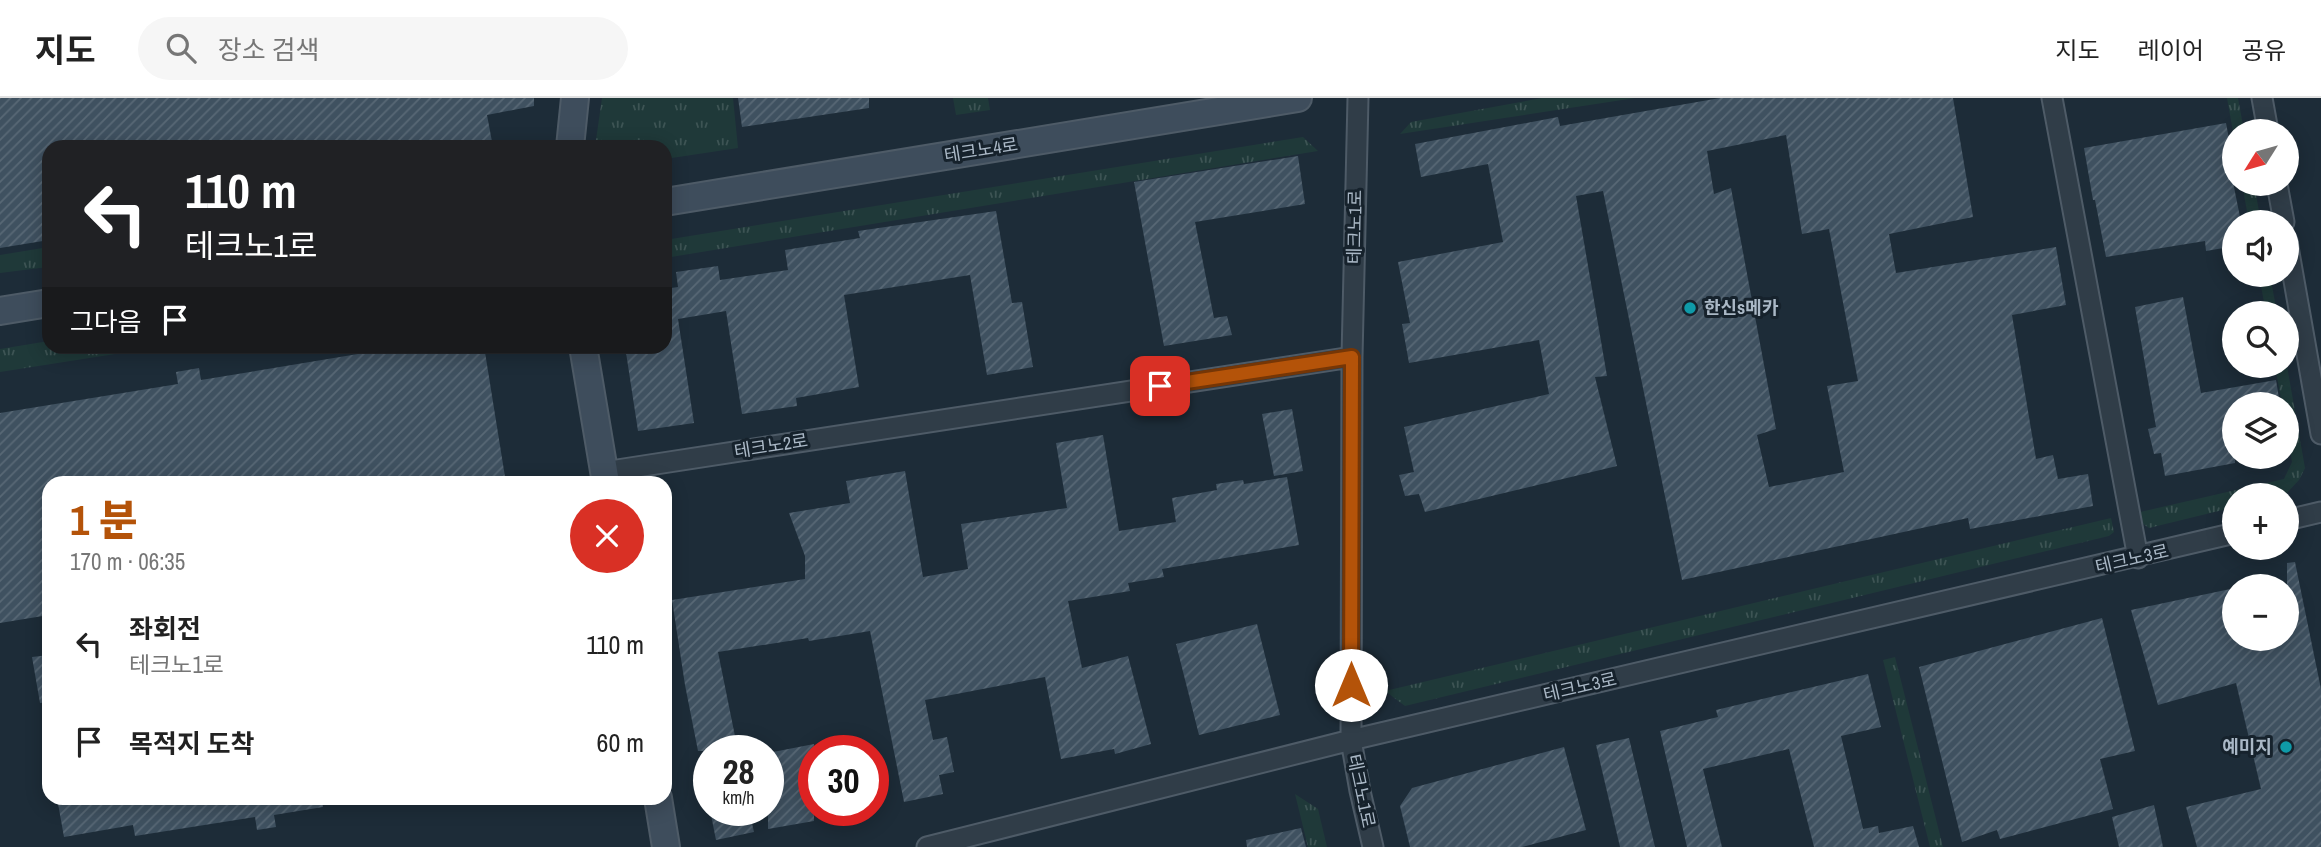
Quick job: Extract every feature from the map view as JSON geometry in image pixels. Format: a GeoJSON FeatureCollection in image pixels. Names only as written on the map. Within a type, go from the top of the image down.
{"type":"FeatureCollection","features":[{"type":"Feature","properties":{"kind":"main road"},"geometry":{"type":"LineString","coordinates":[[571,140],[575,98]]}},
{"type":"Feature","properties":{"kind":"main road","name":"테크노4로"},"geometry":{"type":"LineString","coordinates":[[672,201],[1298,98]]}},
{"type":"Feature","properties":{"kind":"main road"},"geometry":{"type":"LineString","coordinates":[[0,311],[42,304]]}},
{"type":"Feature","properties":{"kind":"main road","name":"테크노2로"},"geometry":{"type":"LineString","coordinates":[[584,354],[605,476]]}},
{"type":"Feature","properties":{"kind":"main road"},"geometry":{"type":"LineString","coordinates":[[659,805],[666,847]]}},
{"type":"Feature","properties":{"kind":"street","name":"테크노1로"},"geometry":{"type":"LineString","coordinates":[[1358,98],[1352,357],[1351,740],[1373,847]]}},
{"type":"Feature","properties":{"kind":"street"},"geometry":{"type":"LineString","coordinates":[[2052,98],[2137,558]]}},
{"type":"Feature","properties":{"kind":"street"},"geometry":{"type":"LineString","coordinates":[[2262,98],[2266,119]]}},
{"type":"Feature","properties":{"kind":"street"},"geometry":{"type":"LineString","coordinates":[[2295,287],[2321,434]]}},
{"type":"Feature","properties":{"kind":"street","name":"테크노2로"},"geometry":{"type":"LineString","coordinates":[[611,476],[939,420],[1352,357]]}},
{"type":"Feature","properties":{"kind":"street"},"geometry":{"type":"LineString","coordinates":[[2299,517],[2321,512]]}},
{"type":"Feature","properties":{"kind":"street","name":"테크노3로"},"geometry":{"type":"LineString","coordinates":[[927,847],[1351,740],[2222,536]]}},
{"type":"Feature","properties":{"kind":"green space"},"geometry":{"type":"Polygon","coordinates":[[[602,98],[733,98],[738,148],[672,158],[672,140],[596,140],[602,98]]]}},
{"type":"Feature","properties":{"kind":"green space"},"geometry":{"type":"Polygon","coordinates":[[[953,98],[988,98],[990,110],[956,115],[953,98]]]}},
{"type":"Feature","properties":{"kind":"green space"},"geometry":{"type":"Polygon","coordinates":[[[1542,98],[1635,98],[1400,134],[1411,122],[1542,98]]]}},
{"type":"Feature","properties":{"kind":"green space"},"geometry":{"type":"Polygon","coordinates":[[[2227,98],[2238,98],[2242,119],[2231,119],[2227,98]]]}},
{"type":"Feature","properties":{"kind":"green space"},"geometry":{"type":"Polygon","coordinates":[[[1303,137],[1318,151],[672,257],[672,239],[1303,137]]]}},
{"type":"Feature","properties":{"kind":"green space"},"geometry":{"type":"Polygon","coordinates":[[[2244,196],[2256,196],[2259,210],[2247,210],[2244,196]]]}},
{"type":"Feature","properties":{"kind":"green space"},"geometry":{"type":"Polygon","coordinates":[[[42,248],[42,268],[0,273],[0,255],[42,248]]]}},
{"type":"Feature","properties":{"kind":"green space"},"geometry":{"type":"Polygon","coordinates":[[[2261,287],[2272,287],[2275,301],[2264,301],[2261,287]]]}},
{"type":"Feature","properties":{"kind":"green space"},"geometry":{"type":"Polygon","coordinates":[[[42,342],[42,354],[115,354],[0,372],[0,349],[42,342]]]}},
{"type":"Feature","properties":{"kind":"green space"},"geometry":{"type":"Polygon","coordinates":[[[2277,378],[2289,378],[2292,392],[2280,392],[2277,378]]]}},
{"type":"Feature","properties":{"kind":"green space"},"geometry":{"type":"Polygon","coordinates":[[[2299,434],[2305,468],[2299,480],[2296,483],[2267,483],[2284,479],[2289,469],[2299,469],[2299,434]]]}},
{"type":"Feature","properties":{"kind":"green space"},"geometry":{"type":"Polygon","coordinates":[[[2222,493],[2222,510],[2149,528],[2142,523],[2140,512],[2222,493]]]}},
{"type":"Feature","properties":{"kind":"green space"},"geometry":{"type":"Polygon","coordinates":[[[2111,518],[2114,532],[2109,536],[1405,706],[1385,691],[2111,518]]]}},
{"type":"Feature","properties":{"kind":"green space"},"geometry":{"type":"Polygon","coordinates":[[[1895,657],[1943,847],[1930,847],[1883,660],[1895,657]]]}},
{"type":"Feature","properties":{"kind":"green space"},"geometry":{"type":"Polygon","coordinates":[[[1295,794],[1318,809],[1327,847],[1308,847],[1295,794]]]}},
{"type":"Feature","properties":{"kind":"building"},"geometry":{"type":"Polygon","coordinates":[[[0,98],[534,98],[534,106],[487,115],[492,140],[42,140],[42,241],[0,248],[0,98]]]}},
{"type":"Feature","properties":{"kind":"building"},"geometry":{"type":"Polygon","coordinates":[[[738,98],[869,98],[869,108],[742,127],[738,98]]]}},
{"type":"Feature","properties":{"kind":"building"},"geometry":{"type":"Polygon","coordinates":[[[1720,98],[1953,98],[1973,217],[1889,234],[1896,273],[2056,247],[2066,305],[2012,315],[2036,459],[2053,455],[2058,479],[2088,474],[2093,506],[1970,529],[1968,518],[1682,580],[1603,191],[1576,196],[1607,376],[1595,377],[1617,466],[1425,512],[1419,494],[1405,496],[1399,475],[1414,472],[1404,427],[1549,394],[1539,340],[1409,363],[1402,324],[1410,323],[1398,262],[1503,242],[1488,164],[1421,177],[1415,144],[1558,117],[1560,126],[1720,98]],[[1786,135],[1707,151],[1714,194],[1731,188],[1776,429],[1757,435],[1769,487],[1844,472],[1827,386],[1858,381],[1829,229],[1802,234],[1786,135]]]}},
{"type":"Feature","properties":{"kind":"building"},"geometry":{"type":"Polygon","coordinates":[[[2222,124],[2222,196],[2236,196],[2239,210],[2222,210],[2222,248],[2206,251],[2205,241],[2106,257],[2084,148],[2222,124]]]}},
{"type":"Feature","properties":{"kind":"building"},"geometry":{"type":"Polygon","coordinates":[[[1298,156],[1305,204],[1195,222],[1214,318],[1227,316],[1232,335],[1164,346],[1134,182],[1298,156]]]}},
{"type":"Feature","properties":{"kind":"building"},"geometry":{"type":"Polygon","coordinates":[[[996,211],[1012,303],[1022,302],[1033,367],[987,375],[970,275],[844,295],[859,387],[796,398],[797,406],[742,414],[726,311],[678,319],[694,423],[638,431],[626,354],[672,354],[672,288],[678,287],[676,272],[718,266],[720,280],[788,270],[785,250],[860,238],[858,231],[996,211]]]}},
{"type":"Feature","properties":{"kind":"building"},"geometry":{"type":"Polygon","coordinates":[[[2183,297],[2201,393],[2276,380],[2278,392],[2222,392],[2222,465],[2165,476],[2161,453],[2154,454],[2148,429],[2156,427],[2135,307],[2183,297]]]}},
{"type":"Feature","properties":{"kind":"building"},"geometry":{"type":"Polygon","coordinates":[[[358,354],[485,354],[505,476],[42,476],[42,616],[0,623],[0,413],[178,384],[176,372],[199,368],[201,380],[358,354]]]}},
{"type":"Feature","properties":{"kind":"building"},"geometry":{"type":"Polygon","coordinates":[[[1292,409],[1303,471],[1274,476],[1262,414],[1292,409]]]}},
{"type":"Feature","properties":{"kind":"building"},"geometry":{"type":"Polygon","coordinates":[[[1103,435],[1119,531],[1176,522],[1172,498],[1217,490],[1216,484],[1243,480],[1244,484],[1287,477],[1299,545],[1162,569],[1164,577],[1128,583],[1130,591],[1068,601],[1082,668],[1128,656],[1151,744],[1115,754],[1114,749],[1061,759],[1045,677],[925,700],[933,740],[947,737],[954,772],[939,775],[943,794],[904,802],[870,631],[718,652],[735,735],[695,735],[672,600],[805,579],[805,556],[789,513],[850,503],[846,481],[905,471],[923,577],[968,569],[961,524],[1067,508],[1056,443],[1103,435]]]}},
{"type":"Feature","properties":{"kind":"building","name":"예미지"},"geometry":{"type":"Polygon","coordinates":[[[2295,562],[2297,574],[2287,574],[2287,563],[2295,562]]]}},
{"type":"Feature","properties":{"kind":"building","name":"예미지"},"geometry":{"type":"Polygon","coordinates":[[[2299,582],[2321,689],[2321,847],[2197,847],[2186,807],[2261,789],[2236,683],[2158,705],[2131,610],[2222,591],[2222,651],[2299,651],[2299,582]]]}},
{"type":"Feature","properties":{"kind":"building"},"geometry":{"type":"Polygon","coordinates":[[[2102,618],[2135,751],[2100,759],[2113,809],[2000,839],[1997,830],[1962,842],[1919,667],[2102,618]]]}},
{"type":"Feature","properties":{"kind":"building"},"geometry":{"type":"Polygon","coordinates":[[[1257,624],[1280,715],[1199,735],[1176,644],[1257,624]]]}},
{"type":"Feature","properties":{"kind":"building"},"geometry":{"type":"Polygon","coordinates":[[[42,656],[42,703],[40,703],[32,657],[42,656]]]}},
{"type":"Feature","properties":{"kind":"building"},"geometry":{"type":"Polygon","coordinates":[[[1868,674],[1881,727],[1841,736],[1863,829],[1878,826],[1879,833],[1913,826],[1919,847],[1814,847],[1789,749],[1703,769],[1722,847],[1687,847],[1660,731],[1718,717],[1716,710],[1868,674]]]}},
{"type":"Feature","properties":{"kind":"building"},"geometry":{"type":"Polygon","coordinates":[[[1629,738],[1655,847],[1620,847],[1596,745],[1629,738]]]}},
{"type":"Feature","properties":{"kind":"building"},"geometry":{"type":"Polygon","coordinates":[[[798,747],[798,824],[768,829],[768,826],[784,826],[784,750],[798,747]]]}},
{"type":"Feature","properties":{"kind":"building"},"geometry":{"type":"Polygon","coordinates":[[[1564,747],[1586,830],[1522,847],[1410,847],[1400,806],[1412,788],[1564,747]]]}},
{"type":"Feature","properties":{"kind":"building"},"geometry":{"type":"Polygon","coordinates":[[[58,805],[323,805],[274,815],[276,827],[257,830],[255,817],[135,836],[133,825],[64,837],[58,805]]]}},
{"type":"Feature","properties":{"kind":"building"},"geometry":{"type":"Polygon","coordinates":[[[2154,805],[2163,847],[2119,847],[2112,817],[2154,805]]]}},
{"type":"Feature","properties":{"kind":"building"},"geometry":{"type":"Polygon","coordinates":[[[713,826],[753,826],[754,832],[716,840],[713,826]]]}},
{"type":"Feature","properties":{"kind":"building"},"geometry":{"type":"Polygon","coordinates":[[[1301,828],[1306,847],[1247,847],[1246,840],[1301,828]]]}},
{"type":"Feature","properties":{"kind":"place","name":"한신s메카"},"geometry":{"type":"Point","coordinates":[1690,308]}},
{"type":"Feature","properties":{"kind":"place","name":"예미지"},"geometry":{"type":"Point","coordinates":[2286,747]}},
{"type":"Feature","properties":{"kind":"route"},"geometry":{"type":"LineString","coordinates":[[1160,386],[1352,357],[1351,685]]}}]}
